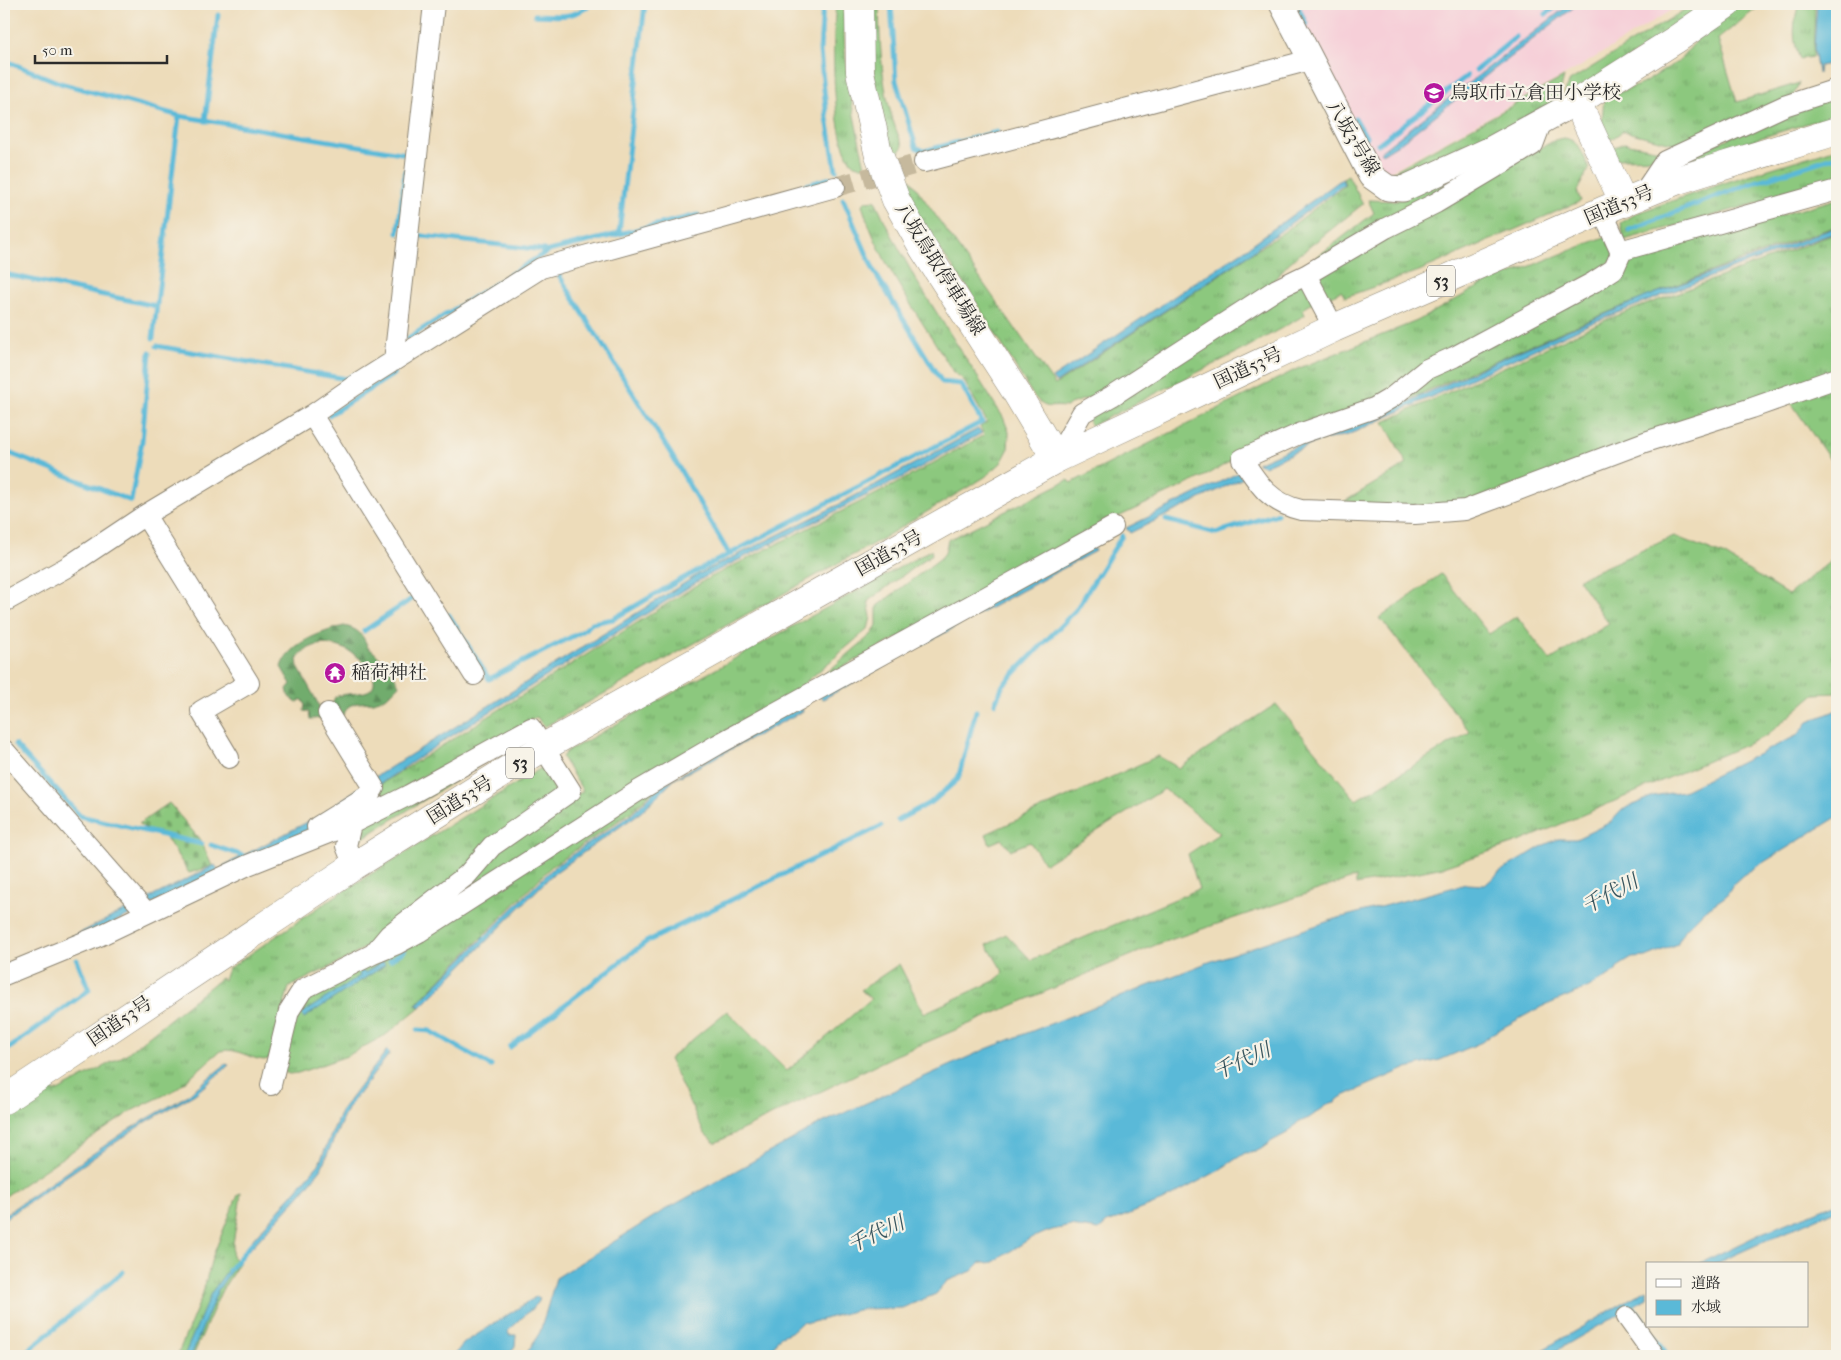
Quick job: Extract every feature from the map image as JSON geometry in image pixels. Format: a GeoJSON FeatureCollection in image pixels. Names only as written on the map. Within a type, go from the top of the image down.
{"type":"FeatureCollection","features":[{"type":"Feature","properties":{"kind":"main road","name":"八坂鳥取停車場線"},"geometry":{"type":"LineString","coordinates":[[859,4],[860,72],[878,152],[896,200],[923,248],[1001,368],[1056,459]]}},
{"type":"Feature","properties":{"kind":"main road"},"geometry":{"type":"LineString","coordinates":[[1623,203],[1577,102],[1675,40],[1727,4]]}},
{"type":"Feature","properties":{"kind":"main road","name":"国道53号"},"geometry":{"type":"LineString","coordinates":[[4,1100],[354,866],[544,747],[1056,459],[1334,328],[1623,203],[1678,180],[1837,131]]}},
{"type":"Feature","properties":{"kind":"street"},"geometry":{"type":"LineString","coordinates":[[394,361],[434,4]]}},
{"type":"Feature","properties":{"kind":"street","name":"八坂3号線"},"geometry":{"type":"LineString","coordinates":[[1282,4],[1371,176],[1388,188],[1403,189],[1489,150],[1577,102]]}},
{"type":"Feature","properties":{"kind":"street"},"geometry":{"type":"LineString","coordinates":[[924,162],[1310,60]]}},
{"type":"Feature","properties":{"kind":"street"},"geometry":{"type":"LineString","coordinates":[[1837,89],[1784,106],[1665,161],[1623,203],[1619,262],[1606,275],[1454,357],[1428,369],[1391,398],[1374,408],[1299,434],[1242,459],[1268,494],[1283,506],[1301,510],[1415,514],[1465,510],[1645,442],[1752,408],[1837,378]]}},
{"type":"Feature","properties":{"kind":"street"},"geometry":{"type":"LineString","coordinates":[[1056,459],[1082,413],[1112,396],[1276,289],[1306,275],[1386,228],[1436,203],[1533,145],[1542,121]]}},
{"type":"Feature","properties":{"kind":"street"},"geometry":{"type":"LineString","coordinates":[[4,602],[67,567],[146,515],[312,415],[541,268],[835,187]]}},
{"type":"Feature","properties":{"kind":"street"},"geometry":{"type":"LineString","coordinates":[[1620,251],[1837,190]]}},
{"type":"Feature","properties":{"kind":"street"},"geometry":{"type":"LineString","coordinates":[[1306,275],[1334,328]]}},
{"type":"Feature","properties":{"kind":"street"},"geometry":{"type":"LineString","coordinates":[[312,415],[474,676]]}},
{"type":"Feature","properties":{"kind":"street"},"geometry":{"type":"LineString","coordinates":[[146,515],[249,683],[201,711],[229,758]]}},
{"type":"Feature","properties":{"kind":"street"},"geometry":{"type":"LineString","coordinates":[[271,1085],[289,1011],[303,989],[419,932],[588,822],[709,750],[1113,527]]}},
{"type":"Feature","properties":{"kind":"street"},"geometry":{"type":"LineString","coordinates":[[264,859],[279,846],[326,823],[373,792],[374,788],[328,713]]}},
{"type":"Feature","properties":{"kind":"street"},"geometry":{"type":"LineString","coordinates":[[4,974],[99,936],[264,859],[351,824],[409,795],[531,728],[571,791],[492,846],[467,875],[390,935],[373,954]]}},
{"type":"Feature","properties":{"kind":"street"},"geometry":{"type":"LineString","coordinates":[[4,750],[147,913]]}},
{"type":"Feature","properties":{"kind":"street"},"geometry":{"type":"LineString","coordinates":[[351,824],[346,846],[354,866]]}},
{"type":"Feature","properties":{"kind":"street"},"geometry":{"type":"LineString","coordinates":[[1627,1317],[1655,1356]]}},
{"type":"Feature","properties":{"kind":"shaded area","name":"鳥取市立倉田小学校"},"geometry":{"type":"Polygon","coordinates":[[[1293,4],[1681,4],[1578,68],[1385,174],[1377,167],[1293,4]]]}},
{"type":"Feature","properties":{"kind":"green space"},"geometry":{"type":"Polygon","coordinates":[[[836,4],[844,4],[846,66],[865,166],[853,164],[844,149],[836,109],[834,40],[836,4]]]}},
{"type":"Feature","properties":{"kind":"green space"},"geometry":{"type":"Polygon","coordinates":[[[872,4],[879,4],[881,58],[886,94],[903,146],[898,153],[887,158],[875,81],[872,43],[872,4]]]}},
{"type":"Feature","properties":{"kind":"green space"},"geometry":{"type":"Polygon","coordinates":[[[1694,4],[1709,4],[1562,103],[1568,82],[1694,4]]]}},
{"type":"Feature","properties":{"kind":"green space"},"geometry":{"type":"Polygon","coordinates":[[[1738,4],[1762,4],[1718,39],[1737,102],[1799,83],[1793,96],[1688,147],[1623,131],[1609,141],[1602,122],[1604,98],[1642,84],[1679,61],[1703,33],[1738,4]]]}},
{"type":"Feature","properties":{"kind":"green space"},"geometry":{"type":"Polygon","coordinates":[[[1799,4],[1815,4],[1813,57],[1800,59],[1794,32],[1799,4]]]}},
{"type":"Feature","properties":{"kind":"green space"},"geometry":{"type":"Polygon","coordinates":[[[1564,77],[1557,105],[1402,178],[1385,176],[1564,77]]]}},
{"type":"Feature","properties":{"kind":"green space"},"geometry":{"type":"Polygon","coordinates":[[[1837,95],[1837,114],[1667,167],[1793,108],[1837,95]]]}},
{"type":"Feature","properties":{"kind":"green space"},"geometry":{"type":"Polygon","coordinates":[[[1563,138],[1573,141],[1577,145],[1589,168],[1577,191],[1581,201],[1419,271],[1345,297],[1341,291],[1325,299],[1314,276],[1555,140],[1563,138]]]}},
{"type":"Feature","properties":{"kind":"green space"},"geometry":{"type":"Polygon","coordinates":[[[1624,143],[1670,152],[1663,158],[1616,159],[1610,149],[1624,143]]]}},
{"type":"Feature","properties":{"kind":"green space"},"geometry":{"type":"Polygon","coordinates":[[[1524,146],[1309,263],[1374,213],[1368,200],[1396,201],[1524,146]]]}},
{"type":"Feature","properties":{"kind":"green space"},"geometry":{"type":"Polygon","coordinates":[[[1837,148],[1837,181],[1624,240],[1621,223],[1637,213],[1733,180],[1837,148]]]}},
{"type":"Feature","properties":{"kind":"green space"},"geometry":{"type":"Polygon","coordinates":[[[1348,175],[1363,204],[1289,263],[1266,289],[1110,391],[1070,404],[1067,407],[1043,405],[1031,392],[967,287],[898,191],[910,179],[1055,385],[1288,229],[1345,185],[1343,178],[1348,175]]]}},
{"type":"Feature","properties":{"kind":"green space"},"geometry":{"type":"Polygon","coordinates":[[[1837,199],[1837,226],[1650,295],[1528,346],[1347,428],[1313,437],[1420,382],[1627,259],[1837,199]]]}},
{"type":"Feature","properties":{"kind":"green space"},"geometry":{"type":"Polygon","coordinates":[[[875,200],[916,280],[1003,417],[1009,432],[1008,450],[1001,463],[985,477],[878,541],[544,727],[537,717],[415,785],[327,826],[378,786],[705,580],[890,487],[984,435],[980,427],[987,422],[963,379],[953,372],[902,291],[879,249],[862,205],[866,201],[875,200]]]}},
{"type":"Feature","properties":{"kind":"green space"},"geometry":{"type":"Polygon","coordinates":[[[1837,233],[1837,369],[1460,505],[1337,506],[1407,464],[1384,422],[1608,319],[1837,233]]]}},
{"type":"Feature","properties":{"kind":"green space"},"geometry":{"type":"Polygon","coordinates":[[[1607,236],[1615,259],[1396,391],[1242,454],[1209,474],[1118,517],[1094,533],[817,681],[872,634],[877,625],[877,606],[941,558],[945,553],[948,540],[1068,480],[1071,483],[1297,369],[1417,321],[1480,286],[1607,236]]]}},
{"type":"Feature","properties":{"kind":"green space"},"geometry":{"type":"Polygon","coordinates":[[[1303,282],[1316,301],[1303,309],[1305,315],[1246,348],[1091,426],[1087,418],[1303,282]]]}},
{"type":"Feature","properties":{"kind":"green space"},"geometry":{"type":"Polygon","coordinates":[[[1837,383],[1837,470],[1790,401],[1837,383]]]}},
{"type":"Feature","properties":{"kind":"green space"},"geometry":{"type":"Polygon","coordinates":[[[1674,536],[1725,556],[1788,595],[1837,556],[1837,693],[1815,694],[1766,736],[1524,840],[1443,867],[1356,885],[1356,877],[1158,944],[894,1056],[715,1143],[704,1133],[669,1059],[727,1011],[787,1071],[871,999],[861,990],[899,964],[924,1013],[994,981],[1004,973],[987,945],[1006,934],[1031,960],[1199,889],[1188,854],[1220,833],[1164,789],[1045,864],[1030,842],[1010,850],[1002,839],[990,844],[986,834],[1158,756],[1179,768],[1276,704],[1356,800],[1470,732],[1380,618],[1441,574],[1489,634],[1517,616],[1550,660],[1609,624],[1578,579],[1674,536]]]}},
{"type":"Feature","properties":{"kind":"green space"},"geometry":{"type":"Polygon","coordinates":[[[931,550],[932,554],[868,601],[871,617],[868,629],[785,700],[448,910],[441,901],[533,822],[583,791],[562,757],[566,752],[931,550]]]}},
{"type":"Feature","properties":{"kind":"green space"},"geometry":{"type":"Polygon","coordinates":[[[344,626],[359,633],[368,648],[386,665],[399,685],[387,697],[374,702],[357,703],[349,706],[342,716],[334,715],[330,709],[335,697],[371,689],[374,681],[371,672],[363,661],[338,646],[323,644],[309,648],[297,659],[298,667],[326,718],[310,719],[309,712],[304,711],[305,704],[302,699],[297,703],[289,697],[287,689],[291,684],[281,667],[291,651],[298,645],[316,635],[344,626]]]}},
{"type":"Feature","properties":{"kind":"green space"},"geometry":{"type":"Polygon","coordinates":[[[546,765],[559,783],[559,793],[394,928],[352,956],[289,987],[269,1059],[258,1059],[227,1050],[220,1051],[175,1090],[133,1110],[4,1197],[4,1120],[53,1087],[54,1093],[125,1055],[221,978],[224,980],[228,969],[334,897],[546,765]]]}},
{"type":"Feature","properties":{"kind":"green space"},"geometry":{"type":"Polygon","coordinates":[[[477,767],[358,841],[355,842],[362,825],[477,767]]]}},
{"type":"Feature","properties":{"kind":"green space"},"geometry":{"type":"Polygon","coordinates":[[[665,780],[631,812],[552,866],[415,1005],[420,1007],[387,1034],[347,1056],[298,1073],[289,1074],[282,1071],[294,1010],[306,994],[665,780]]]}},
{"type":"Feature","properties":{"kind":"green space"},"geometry":{"type":"Polygon","coordinates":[[[169,803],[201,841],[212,866],[189,873],[163,833],[148,830],[139,824],[169,803]]]}},
{"type":"Feature","properties":{"kind":"green space"},"geometry":{"type":"Polygon","coordinates":[[[241,1193],[232,1256],[239,1263],[221,1292],[193,1356],[177,1356],[202,1296],[212,1258],[238,1194],[241,1193]]]}},
{"type":"Feature","properties":{"kind":"water"},"geometry":{"type":"Polygon","coordinates":[[[1570,4],[1578,4],[1400,143],[1382,154],[1380,152],[1570,4]]]}},
{"type":"Feature","properties":{"kind":"water"},"geometry":{"type":"Polygon","coordinates":[[[1817,4],[1837,4],[1837,69],[1834,63],[1819,66],[1818,74],[1814,48],[1817,4]]]}},
{"type":"Feature","properties":{"kind":"water"},"geometry":{"type":"Polygon","coordinates":[[[1342,179],[1344,184],[1248,255],[1056,383],[1052,378],[1244,250],[1342,179]]]}},
{"type":"Feature","properties":{"kind":"water"},"geometry":{"type":"Polygon","coordinates":[[[1837,227],[1837,232],[1736,267],[1594,322],[1348,435],[1319,441],[1264,466],[1257,463],[1317,437],[1347,430],[1505,357],[1648,296],[1837,227]]]}},
{"type":"Feature","properties":{"kind":"water"},"geometry":{"type":"Polygon","coordinates":[[[978,429],[982,433],[905,476],[705,577],[445,740],[324,822],[225,869],[223,866],[319,816],[375,777],[699,574],[836,506],[978,429]]]}},
{"type":"Feature","properties":{"kind":"water"},"geometry":{"type":"Polygon","coordinates":[[[1240,472],[1243,478],[1130,533],[1126,528],[1240,472]]]}},
{"type":"Feature","properties":{"kind":"water"},"geometry":{"type":"Polygon","coordinates":[[[1092,545],[1095,551],[823,699],[817,695],[1092,545]]]}},
{"type":"Feature","properties":{"kind":"water"},"geometry":{"type":"Polygon","coordinates":[[[801,705],[803,711],[675,779],[641,812],[553,874],[421,1007],[416,1005],[554,867],[632,814],[659,787],[801,705]]]}},
{"type":"Feature","properties":{"kind":"water","name":"千代川"},"geometry":{"type":"Polygon","coordinates":[[[1837,710],[1837,817],[1743,875],[1733,884],[1726,896],[1704,911],[1685,930],[1677,944],[1646,957],[1632,958],[1619,966],[1615,972],[1587,988],[1537,1009],[1493,1033],[1482,1042],[1440,1060],[1407,1068],[1341,1097],[1309,1118],[1297,1123],[1289,1132],[1261,1149],[1245,1153],[1216,1172],[1162,1201],[1107,1223],[1099,1230],[1071,1226],[1052,1230],[1031,1238],[995,1261],[989,1264],[981,1262],[972,1271],[947,1281],[936,1294],[902,1308],[861,1309],[809,1323],[802,1322],[791,1332],[779,1337],[771,1351],[751,1356],[525,1356],[540,1332],[556,1278],[661,1212],[822,1123],[986,1049],[1209,962],[1335,919],[1466,884],[1485,885],[1501,871],[1544,845],[1558,839],[1576,839],[1611,822],[1622,810],[1653,796],[1683,791],[1798,735],[1808,722],[1837,710]]]}},
{"type":"Feature","properties":{"kind":"water"},"geometry":{"type":"Polygon","coordinates":[[[215,865],[219,871],[82,938],[50,948],[215,865]]]}},
{"type":"Feature","properties":{"kind":"water"},"geometry":{"type":"Polygon","coordinates":[[[383,961],[385,965],[304,1018],[301,1014],[360,976],[359,974],[362,971],[365,973],[383,961]]]}},
{"type":"Feature","properties":{"kind":"water"},"geometry":{"type":"Polygon","coordinates":[[[387,1050],[390,1053],[347,1109],[321,1169],[301,1194],[250,1249],[246,1247],[319,1164],[341,1111],[387,1050]]]}},
{"type":"Feature","properties":{"kind":"water"},"geometry":{"type":"Polygon","coordinates":[[[226,1064],[229,1065],[195,1094],[141,1125],[4,1219],[4,1215],[126,1131],[185,1097],[226,1064]]]}},
{"type":"Feature","properties":{"kind":"water"},"geometry":{"type":"Polygon","coordinates":[[[1837,1203],[1837,1209],[1718,1262],[1702,1262],[1764,1232],[1837,1203]]]}},
{"type":"Feature","properties":{"kind":"water"},"geometry":{"type":"Polygon","coordinates":[[[232,1264],[233,1268],[218,1290],[191,1356],[184,1356],[211,1293],[232,1264]]]}},
{"type":"Feature","properties":{"kind":"water"},"geometry":{"type":"Polygon","coordinates":[[[1646,1290],[1646,1299],[1547,1356],[1532,1356],[1646,1290]]]}},
{"type":"Feature","properties":{"kind":"water"},"geometry":{"type":"Polygon","coordinates":[[[537,1296],[540,1299],[538,1303],[508,1331],[509,1335],[516,1335],[515,1346],[508,1356],[453,1356],[464,1343],[537,1296]]]}},
{"type":"Feature","properties":{"kind":"waterway"},"geometry":{"type":"LineString","coordinates":[[535,15],[564,16],[585,9],[591,4]]}},
{"type":"Feature","properties":{"kind":"waterway"},"geometry":{"type":"LineString","coordinates":[[619,233],[645,4]]}},
{"type":"Feature","properties":{"kind":"waterway"},"geometry":{"type":"LineString","coordinates":[[823,4],[820,51],[827,118],[836,170]]}},
{"type":"Feature","properties":{"kind":"waterway"},"geometry":{"type":"LineString","coordinates":[[891,4],[896,81],[916,147],[924,151],[997,132]]}},
{"type":"Feature","properties":{"kind":"waterway"},"geometry":{"type":"LineString","coordinates":[[1297,4],[1306,24]]}},
{"type":"Feature","properties":{"kind":"waterway"},"geometry":{"type":"LineString","coordinates":[[1546,14],[1560,4]]}},
{"type":"Feature","properties":{"kind":"waterway"},"geometry":{"type":"LineString","coordinates":[[205,121],[218,15]]}},
{"type":"Feature","properties":{"kind":"waterway"},"geometry":{"type":"LineString","coordinates":[[1476,70],[1516,37]]}},
{"type":"Feature","properties":{"kind":"waterway"},"geometry":{"type":"LineString","coordinates":[[4,60],[60,83],[180,116],[407,154],[407,160]]}},
{"type":"Feature","properties":{"kind":"waterway"},"geometry":{"type":"LineString","coordinates":[[1378,144],[1467,76]]}},
{"type":"Feature","properties":{"kind":"waterway"},"geometry":{"type":"LineString","coordinates":[[153,338],[179,116]]}},
{"type":"Feature","properties":{"kind":"waterway"},"geometry":{"type":"LineString","coordinates":[[1355,118],[1366,137]]}},
{"type":"Feature","properties":{"kind":"waterway"},"geometry":{"type":"LineString","coordinates":[[1629,230],[1749,184],[1837,156]]}},
{"type":"Feature","properties":{"kind":"waterway"},"geometry":{"type":"LineString","coordinates":[[398,233],[405,171]]}},
{"type":"Feature","properties":{"kind":"waterway"},"geometry":{"type":"LineString","coordinates":[[803,186],[831,178]]}},
{"type":"Feature","properties":{"kind":"waterway"},"geometry":{"type":"LineString","coordinates":[[449,615],[489,679],[583,631],[592,623],[613,619],[680,580],[982,422],[961,384],[942,382],[933,368],[874,271],[843,199]]}},
{"type":"Feature","properties":{"kind":"waterway"},"geometry":{"type":"LineString","coordinates":[[408,338],[548,251],[698,215]]}},
{"type":"Feature","properties":{"kind":"waterway"},"geometry":{"type":"LineString","coordinates":[[414,232],[414,235],[544,250],[545,254]]}},
{"type":"Feature","properties":{"kind":"waterway"},"geometry":{"type":"LineString","coordinates":[[557,272],[671,454],[729,554]]}},
{"type":"Feature","properties":{"kind":"waterway"},"geometry":{"type":"LineString","coordinates":[[4,274],[156,306]]}},
{"type":"Feature","properties":{"kind":"waterway"},"geometry":{"type":"LineString","coordinates":[[157,346],[347,379],[352,376]]}},
{"type":"Feature","properties":{"kind":"waterway"},"geometry":{"type":"LineString","coordinates":[[4,451],[131,501],[142,441],[150,352]]}},
{"type":"Feature","properties":{"kind":"waterway"},"geometry":{"type":"LineString","coordinates":[[329,415],[394,374]]}},
{"type":"Feature","properties":{"kind":"waterway"},"geometry":{"type":"LineString","coordinates":[[1166,520],[1216,533],[1277,514]]}},
{"type":"Feature","properties":{"kind":"waterway"},"geometry":{"type":"LineString","coordinates":[[995,703],[1003,685],[1076,610],[1122,536]]}},
{"type":"Feature","properties":{"kind":"waterway"},"geometry":{"type":"LineString","coordinates":[[364,631],[413,598]]}},
{"type":"Feature","properties":{"kind":"waterway"},"geometry":{"type":"LineString","coordinates":[[898,820],[933,801],[958,779],[976,711]]}},
{"type":"Feature","properties":{"kind":"waterway"},"geometry":{"type":"LineString","coordinates":[[15,745],[80,816],[202,844]]}},
{"type":"Feature","properties":{"kind":"waterway"},"geometry":{"type":"LineString","coordinates":[[510,1047],[646,942],[881,826]]}},
{"type":"Feature","properties":{"kind":"waterway"},"geometry":{"type":"LineString","coordinates":[[211,845],[247,857]]}},
{"type":"Feature","properties":{"kind":"waterway"},"geometry":{"type":"LineString","coordinates":[[390,960],[404,951]]}},
{"type":"Feature","properties":{"kind":"waterway"},"geometry":{"type":"LineString","coordinates":[[4,1052],[89,990],[77,960]]}},
{"type":"Feature","properties":{"kind":"waterway"},"geometry":{"type":"LineString","coordinates":[[418,1030],[430,1031],[491,1066]]}},
{"type":"Feature","properties":{"kind":"waterway"},"geometry":{"type":"LineString","coordinates":[[229,1270],[251,1244]]}},
{"type":"Feature","properties":{"kind":"waterway"},"geometry":{"type":"LineString","coordinates":[[21,1356],[123,1272]]}},
{"type":"Feature","properties":{"kind":"waterway"},"geometry":{"type":"LineString","coordinates":[[1634,1308],[1646,1325]]}},
{"type":"Feature","properties":{"kind":"waterway"},"geometry":{"type":"LineString","coordinates":[[1648,1328],[1668,1356]]}},
{"type":"Feature","properties":{"kind":"tunnel"},"geometry":{"type":"LineString","coordinates":[[835,187],[924,162]]}},
{"type":"Feature","properties":{"kind":"place","name":"鳥取市立倉田小学校"},"geometry":{"type":"Point","coordinates":[1434,93]}},
{"type":"Feature","properties":{"kind":"place","name":"稲荷神社"},"geometry":{"type":"Point","coordinates":[335,673]}}]}
